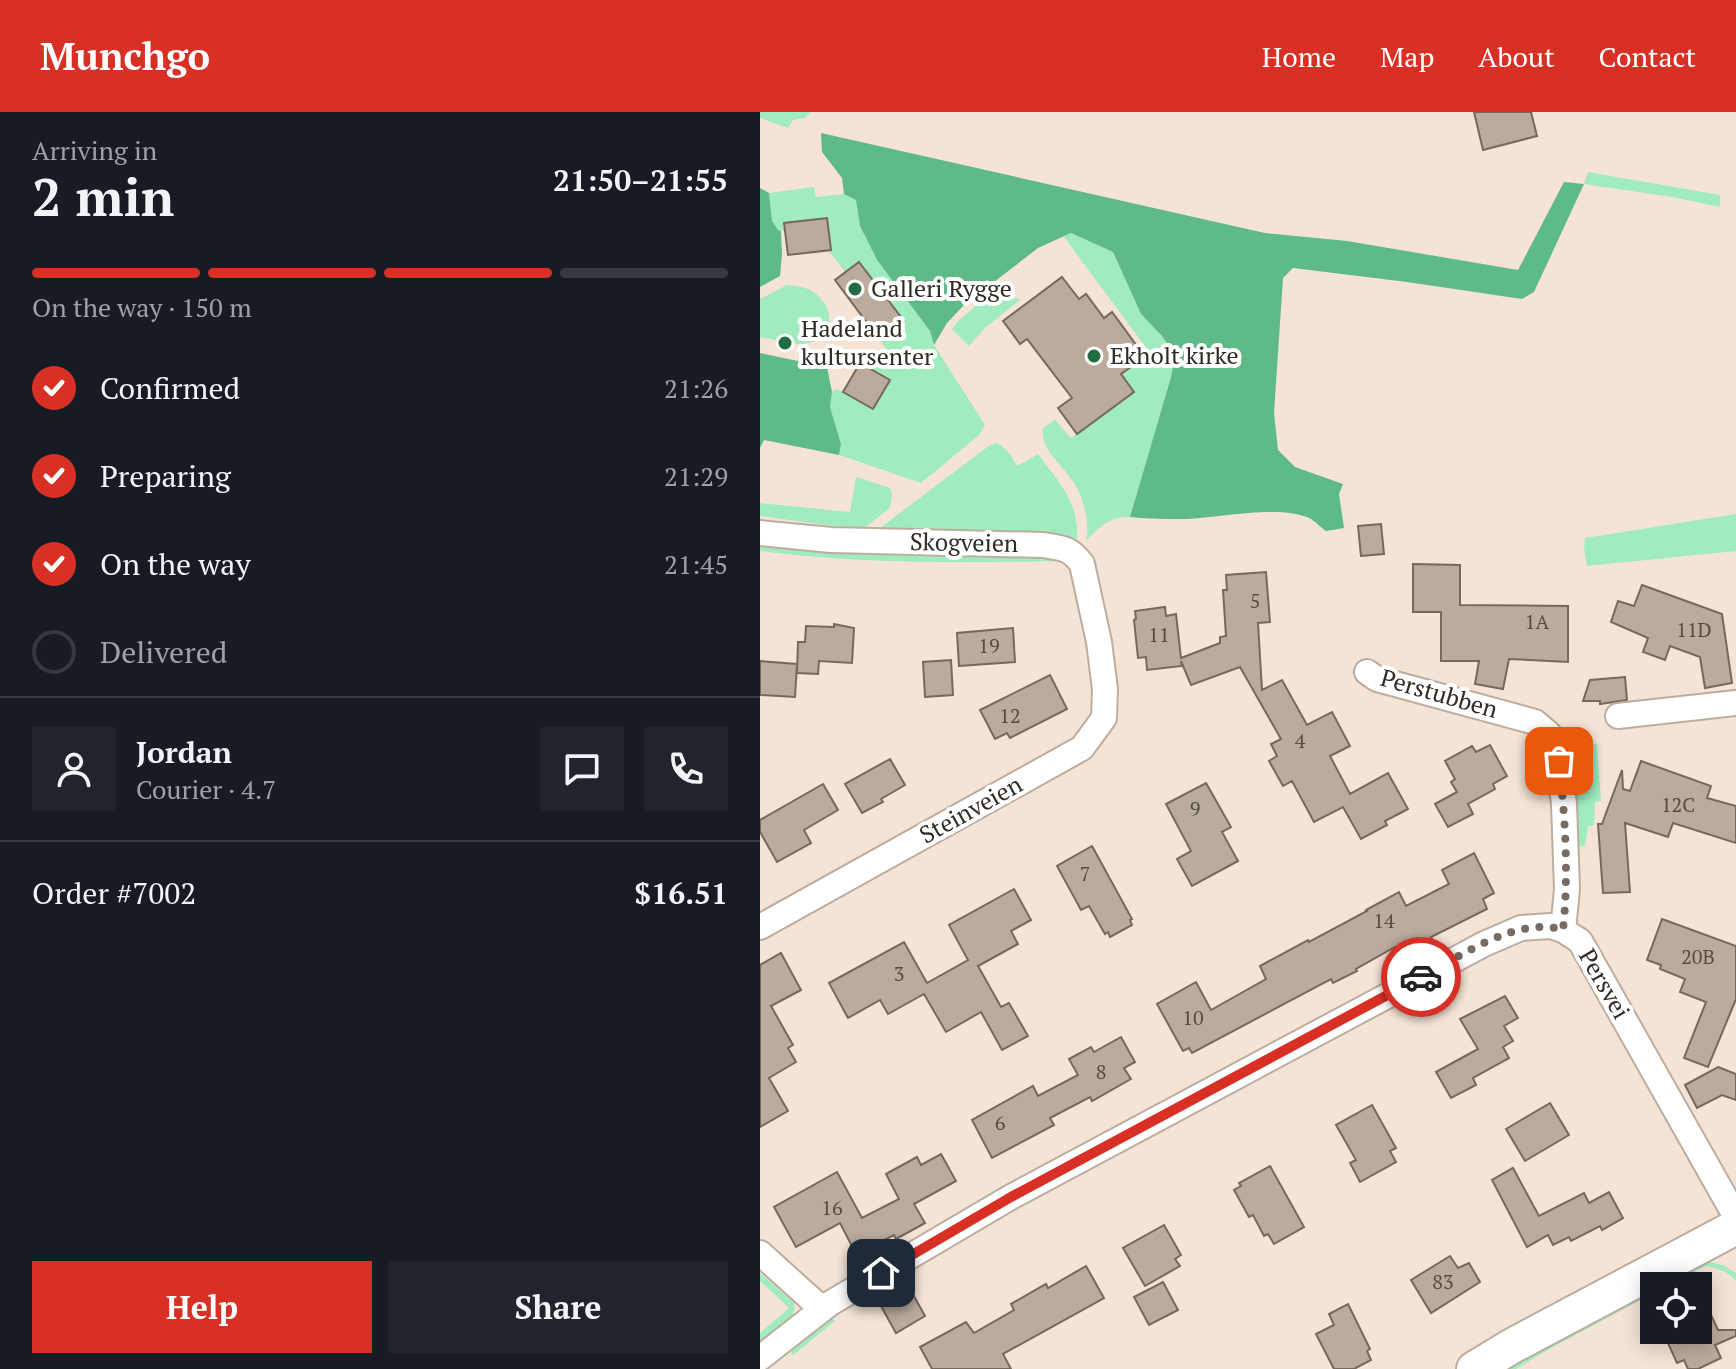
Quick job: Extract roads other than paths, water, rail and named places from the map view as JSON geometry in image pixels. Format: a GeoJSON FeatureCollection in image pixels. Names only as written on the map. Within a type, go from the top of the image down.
{"type":"FeatureCollection","features":[{"type":"Feature","properties":{"kind":"street","name":"Skogveien"},"geometry":{"type":"LineString","coordinates":[[760,533],[831,540],[1064,548],[1082,564],[1099,642]]}},
{"type":"Feature","properties":{"kind":"street","name":"Steinveien"},"geometry":{"type":"LineString","coordinates":[[760,927],[1082,748],[1104,718],[1105,689],[1099,642]]}},
{"type":"Feature","properties":{"kind":"street","name":"Perstubben"},"geometry":{"type":"LineString","coordinates":[[1367,672],[1377,679],[1535,722],[1549,734],[1559,761],[1564,804],[1567,889],[1563,930]]}},
{"type":"Feature","properties":{"kind":"street"},"geometry":{"type":"LineString","coordinates":[[1618,716],[1736,703]]}},
{"type":"Feature","properties":{"kind":"street","name":"Persvei"},"geometry":{"type":"LineString","coordinates":[[760,1358],[822,1309],[1011,1197],[1484,944],[1521,928],[1551,926],[1580,941],[1734,1232]]}},
{"type":"Feature","properties":{"kind":"street"},"geometry":{"type":"LineString","coordinates":[[1474,1369],[1512,1346],[1734,1232]]}},
{"type":"Feature","properties":{"kind":"street"},"geometry":{"type":"LineString","coordinates":[[760,1253],[822,1309]]}},
{"type":"Feature","properties":{"kind":"place","name":"Galleri Rygge"},"geometry":{"type":"Point","coordinates":[855,289]}},
{"type":"Feature","properties":{"kind":"place","name":"Hadeland kultursenter"},"geometry":{"type":"Point","coordinates":[785,343]}},
{"type":"Feature","properties":{"kind":"place","name":"Ekholt kirke"},"geometry":{"type":"Point","coordinates":[1094,356]}}]}
